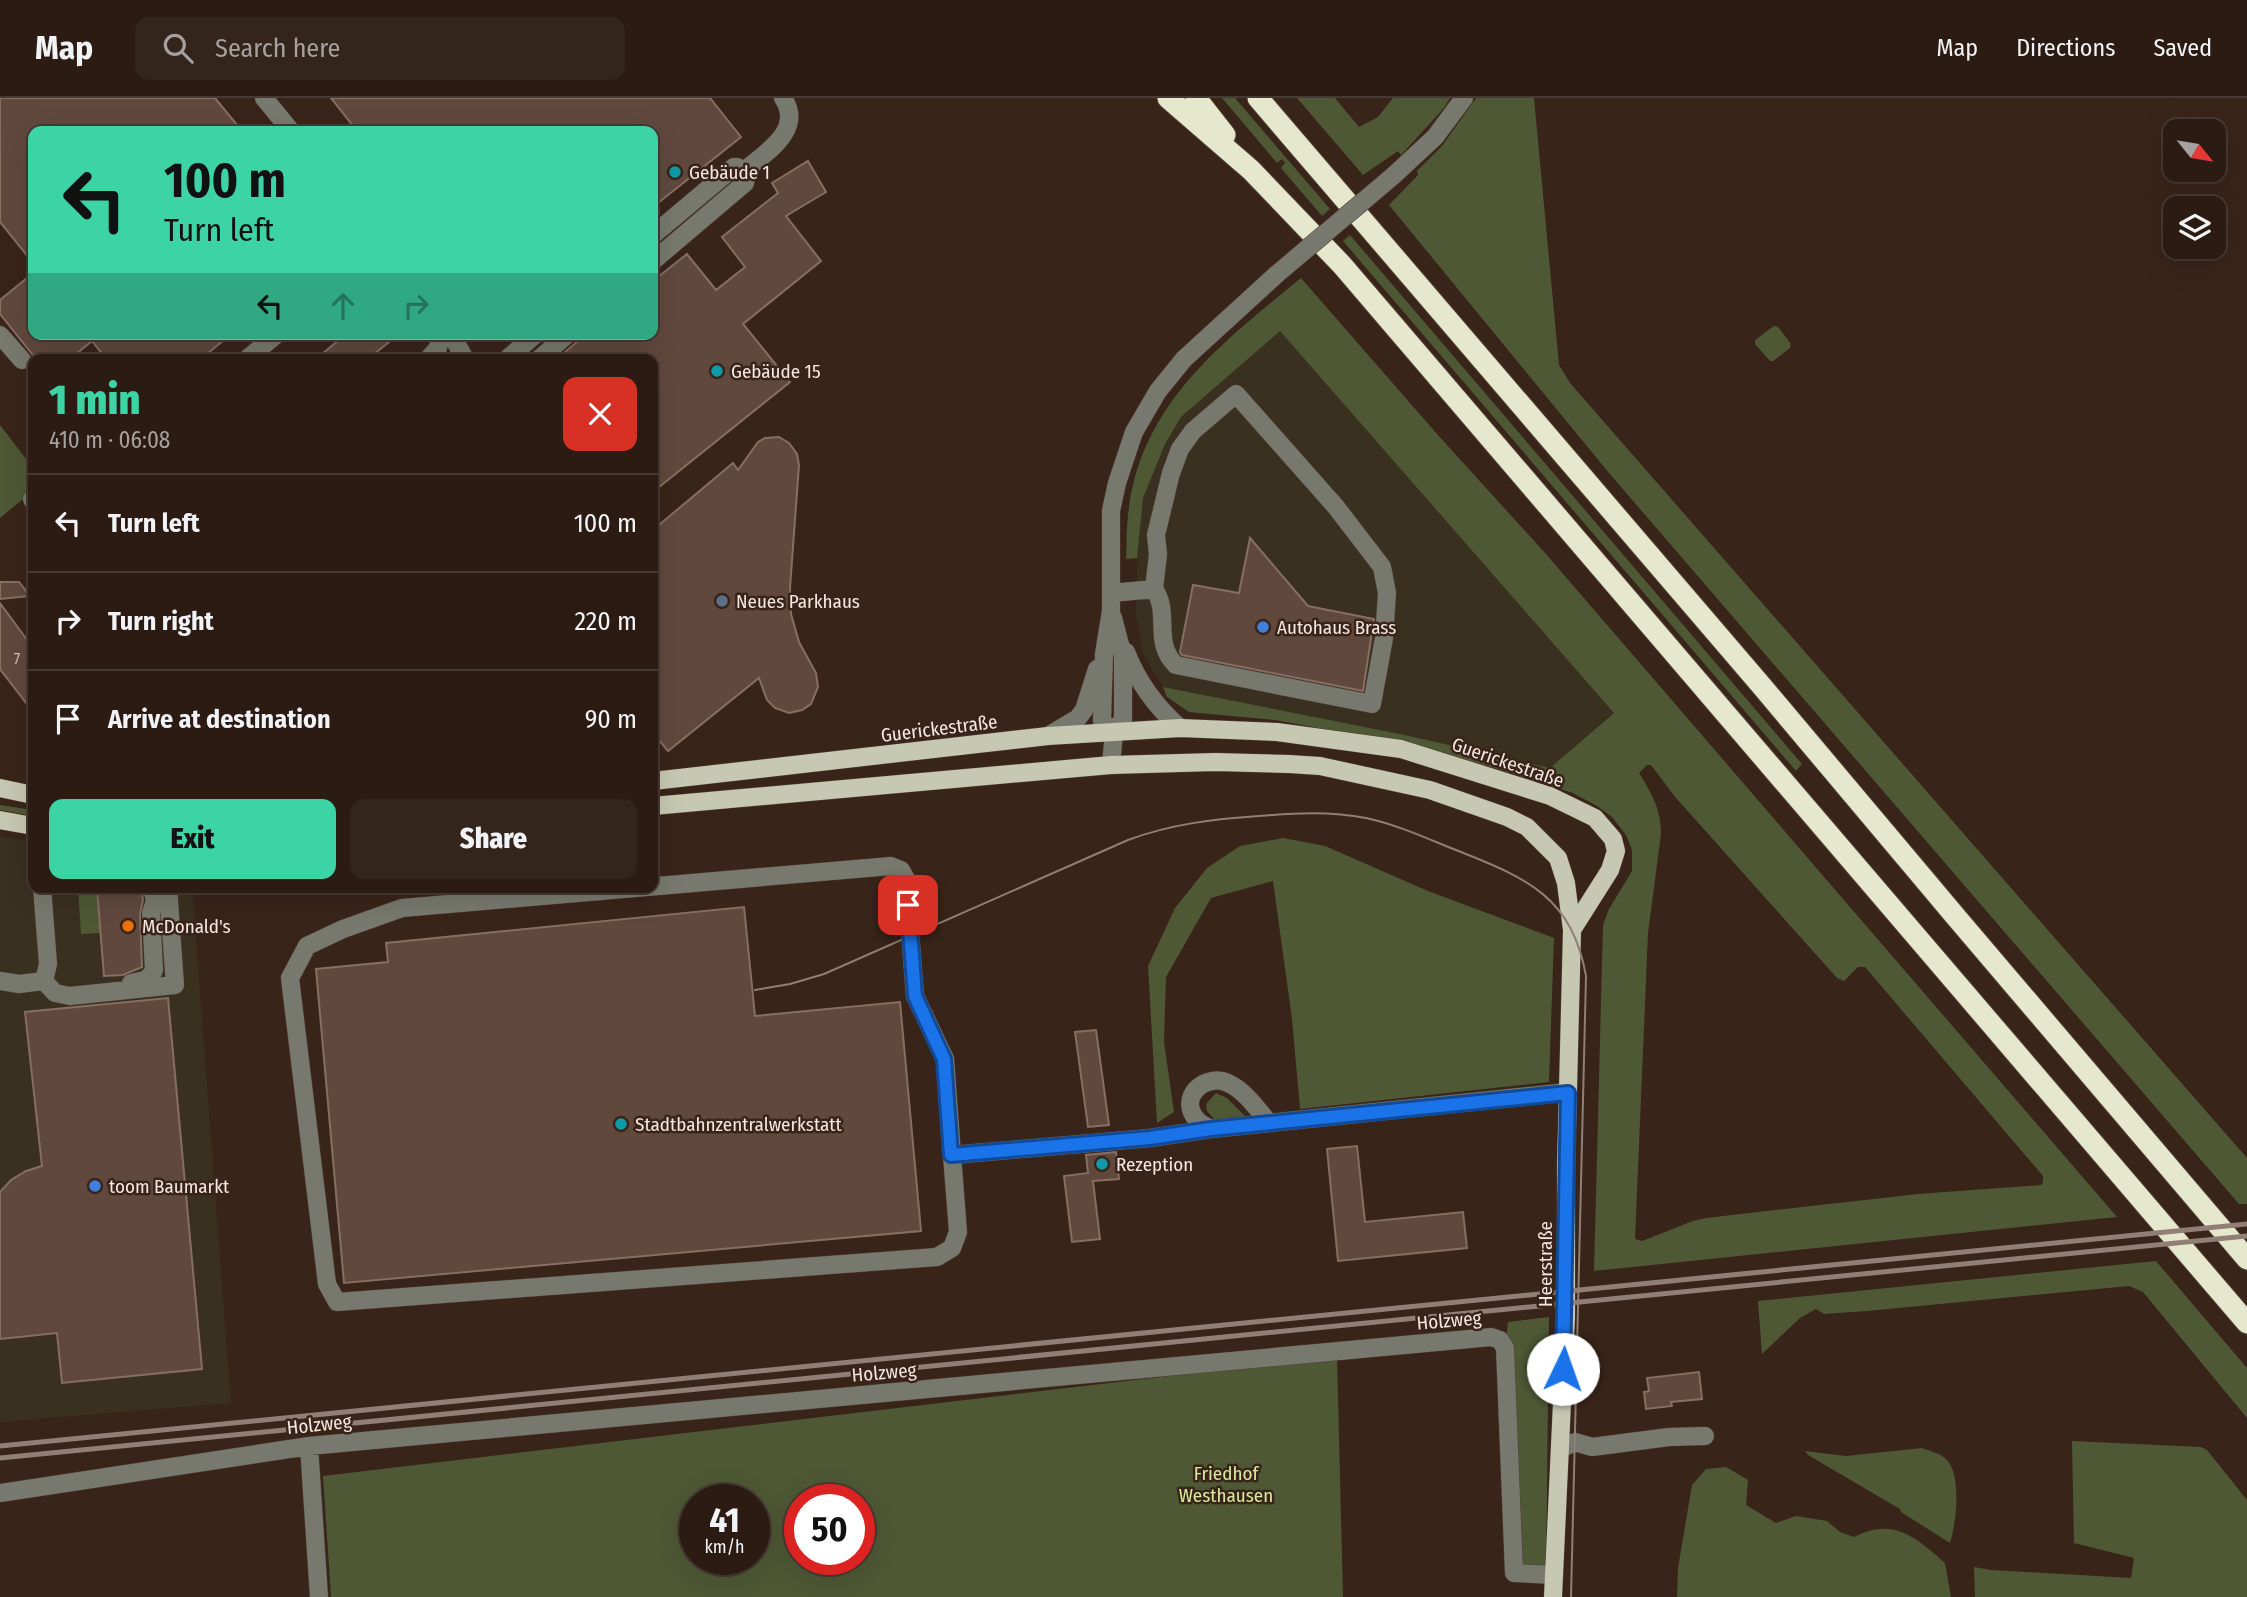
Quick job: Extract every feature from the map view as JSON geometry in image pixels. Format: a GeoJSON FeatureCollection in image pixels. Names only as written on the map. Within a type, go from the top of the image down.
{"type":"FeatureCollection","features":[{"type":"Feature","properties":{"kind":"highway"},"geometry":{"type":"LineString","coordinates":[[1168,98],[1251,170],[1342,265],[2247,1323]]}},
{"type":"Feature","properties":{"kind":"highway"},"geometry":{"type":"LineString","coordinates":[[1196,98],[1251,170]]}},
{"type":"Feature","properties":{"kind":"highway"},"geometry":{"type":"LineString","coordinates":[[1258,98],[1760,684],[2247,1259]]}},
{"type":"Feature","properties":{"kind":"main road","name":"Guerickestraße"},"geometry":{"type":"LineString","coordinates":[[658,779],[1048,736],[1180,728],[1277,733],[1401,749],[1550,796],[1595,818],[1613,839],[1616,851],[1610,870],[1572,930]]}},
{"type":"Feature","properties":{"kind":"main road"},"geometry":{"type":"LineString","coordinates":[[658,806],[1111,765],[1215,762],[1320,765],[1430,790],[1507,817],[1527,827],[1558,858],[1566,883],[1572,930]]}},
{"type":"Feature","properties":{"kind":"main road"},"geometry":{"type":"LineString","coordinates":[[0,788],[28,794]]}},
{"type":"Feature","properties":{"kind":"main road"},"geometry":{"type":"LineString","coordinates":[[0,820],[28,825]]}},
{"type":"Feature","properties":{"kind":"main road","name":"Heerstraße"},"geometry":{"type":"LineString","coordinates":[[1553,1597],[1566,1316],[1572,930]]}},
{"type":"Feature","properties":{"kind":"lane"},"geometry":{"type":"LineString","coordinates":[[264,98],[287,126]]}},
{"type":"Feature","properties":{"kind":"lane"},"geometry":{"type":"LineString","coordinates":[[742,173],[786,132],[790,115],[783,98]]}},
{"type":"Feature","properties":{"kind":"lane"},"geometry":{"type":"LineString","coordinates":[[1048,736],[1074,722],[1084,710],[1096,673],[1111,602],[1111,511],[1117,483],[1134,432],[1158,390],[1184,359],[1277,274],[1435,137],[1464,98]]}},
{"type":"Feature","properties":{"kind":"lane"},"geometry":{"type":"LineString","coordinates":[[658,231],[734,167],[746,178],[745,183],[658,257]]}},
{"type":"Feature","properties":{"kind":"lane"},"geometry":{"type":"LineString","coordinates":[[0,335],[22,360]]}},
{"type":"Feature","properties":{"kind":"lane"},"geometry":{"type":"LineString","coordinates":[[253,354],[270,340]]}},
{"type":"Feature","properties":{"kind":"lane"},"geometry":{"type":"LineString","coordinates":[[513,354],[529,340]]}},
{"type":"Feature","properties":{"kind":"lane"},"geometry":{"type":"LineString","coordinates":[[545,354],[561,340]]}},
{"type":"Feature","properties":{"kind":"lane"},"geometry":{"type":"LineString","coordinates":[[1236,394],[1336,507],[1382,567],[1387,593],[1384,638],[1372,704],[1176,665],[1167,657],[1163,647],[1158,594],[1154,589],[1158,554],[1156,535],[1171,473],[1180,449],[1193,431],[1236,394]]}},
{"type":"Feature","properties":{"kind":"lane"},"geometry":{"type":"LineString","coordinates":[[1111,602],[1154,589]]}},
{"type":"Feature","properties":{"kind":"lane"},"geometry":{"type":"LineString","coordinates":[[1111,602],[1142,687],[1180,728]]}},
{"type":"Feature","properties":{"kind":"lane"},"geometry":{"type":"LineString","coordinates":[[1111,602],[1123,656],[1123,720],[1114,732],[1111,765]]}},
{"type":"Feature","properties":{"kind":"lane"},"geometry":{"type":"LineString","coordinates":[[577,893],[402,908],[343,929],[307,946],[290,978],[327,1284],[337,1302],[937,1257],[952,1248],[958,1232],[944,1059],[915,996],[906,878],[901,870],[891,866],[658,886]]}},
{"type":"Feature","properties":{"kind":"lane"},"geometry":{"type":"LineString","coordinates":[[42,893],[49,987]]}},
{"type":"Feature","properties":{"kind":"lane"},"geometry":{"type":"LineString","coordinates":[[0,981],[49,987],[144,981],[154,971],[150,913],[155,901],[153,893]]}},
{"type":"Feature","properties":{"kind":"lane"},"geometry":{"type":"LineString","coordinates":[[49,987],[80,996],[175,985],[168,893]]}},
{"type":"Feature","properties":{"kind":"lane"},"geometry":{"type":"LineString","coordinates":[[1211,1129],[1197,1120],[1191,1108],[1192,1096],[1200,1085],[1209,1080],[1232,1085],[1269,1123]]}},
{"type":"Feature","properties":{"kind":"lane"},"geometry":{"type":"LineString","coordinates":[[951,1155],[1150,1138],[1211,1129],[1568,1093]]}},
{"type":"Feature","properties":{"kind":"lane","name":"Holzweg"},"geometry":{"type":"LineString","coordinates":[[0,1493],[309,1446],[1491,1337],[1500,1339],[1506,1348],[1514,1573],[1554,1574]]}},
{"type":"Feature","properties":{"kind":"lane"},"geometry":{"type":"LineString","coordinates":[[1560,1449],[1575,1442],[1592,1447],[1669,1437],[1705,1436]]}},
{"type":"Feature","properties":{"kind":"lane"},"geometry":{"type":"LineString","coordinates":[[309,1446],[318,1597]]}},
{"type":"Feature","properties":{"kind":"shaded area"},"geometry":{"type":"Polygon","coordinates":[[[1280,331],[1614,712],[1551,768],[1405,735],[1163,687],[1143,654],[1136,613],[1138,533],[1143,498],[1165,444],[1181,417],[1280,331]]]}},
{"type":"Feature","properties":{"kind":"shaded area"},"geometry":{"type":"Polygon","coordinates":[[[0,836],[28,841],[28,893],[192,893],[231,1403],[0,1422],[0,836]]]}},
{"type":"Feature","properties":{"kind":"green space"},"geometry":{"type":"Polygon","coordinates":[[[1222,98],[1235,98],[1330,209],[1322,216],[1281,168],[1285,163],[1282,159],[1277,163],[1222,98]]]}},
{"type":"Feature","properties":{"kind":"green space"},"geometry":{"type":"Polygon","coordinates":[[[1297,98],[1335,98],[1359,127],[1378,117],[1393,98],[1450,98],[1401,155],[1398,151],[1363,175],[1297,98]]]}},
{"type":"Feature","properties":{"kind":"green space"},"geometry":{"type":"Polygon","coordinates":[[[1476,98],[1534,98],[1559,365],[1570,383],[2247,1158],[2247,1204],[2239,1204],[1609,473],[1389,205],[1442,146],[1476,98]]]}},
{"type":"Feature","properties":{"kind":"green space"},"geometry":{"type":"Polygon","coordinates":[[[1350,235],[1802,764],[1796,771],[1343,241],[1350,235]]]}},
{"type":"Feature","properties":{"kind":"green space"},"geometry":{"type":"Polygon","coordinates":[[[1301,278],[1546,554],[2117,1217],[1594,1271],[1603,925],[1609,909],[1632,871],[1632,850],[1626,835],[1612,817],[1573,793],[1488,766],[1387,741],[1275,720],[1189,712],[1167,697],[1163,687],[1405,735],[1550,768],[1614,713],[1280,331],[1181,417],[1165,444],[1143,498],[1137,558],[1126,559],[1128,516],[1135,477],[1148,441],[1166,409],[1214,353],[1301,278]],[[1647,765],[1639,773],[1655,802],[1661,834],[1648,933],[1635,1239],[1642,1241],[1706,1218],[1918,1194],[2041,1185],[2043,1176],[1865,967],[1858,967],[1844,981],[1837,978],[1676,798],[1651,765],[1647,765]]]}},
{"type":"Feature","properties":{"kind":"green space"},"geometry":{"type":"Polygon","coordinates":[[[1774,326],[1778,327],[1791,344],[1790,348],[1770,361],[1755,344],[1755,340],[1774,326]]]}},
{"type":"Feature","properties":{"kind":"green space"},"geometry":{"type":"Polygon","coordinates":[[[0,425],[28,461],[28,495],[0,518],[0,425]]]}},
{"type":"Feature","properties":{"kind":"green space"},"geometry":{"type":"Polygon","coordinates":[[[0,805],[28,809],[28,815],[0,810],[0,805]]]}},
{"type":"Feature","properties":{"kind":"green space"},"geometry":{"type":"Polygon","coordinates":[[[1283,838],[1325,846],[1428,891],[1554,938],[1549,1082],[1300,1109],[1292,1019],[1273,881],[1211,898],[1166,977],[1164,1042],[1174,1112],[1157,1123],[1148,966],[1175,908],[1207,868],[1240,846],[1283,838]]]}},
{"type":"Feature","properties":{"kind":"green space"},"geometry":{"type":"Polygon","coordinates":[[[78,893],[96,893],[100,933],[81,934],[78,893]]]}},
{"type":"Feature","properties":{"kind":"green space"},"geometry":{"type":"Polygon","coordinates":[[[1216,1093],[1227,1098],[1246,1117],[1216,1121],[1207,1111],[1206,1104],[1216,1093]]]}},
{"type":"Feature","properties":{"kind":"green space"},"geometry":{"type":"Polygon","coordinates":[[[2156,1261],[2247,1368],[2247,1418],[2143,1292],[2129,1286],[1867,1311],[1824,1314],[1816,1309],[1800,1318],[1762,1354],[1758,1301],[2156,1261]]]}},
{"type":"Feature","properties":{"kind":"green space"},"geometry":{"type":"Polygon","coordinates":[[[1549,1317],[1546,1574],[1514,1573],[1505,1348],[1508,1322],[1549,1317]]]}},
{"type":"Feature","properties":{"kind":"green space","name":"Friedhof Westhausen"},"geometry":{"type":"Polygon","coordinates":[[[1337,1356],[1343,1597],[331,1597],[323,1476],[1337,1356]]]}},
{"type":"Feature","properties":{"kind":"green space"},"geometry":{"type":"Polygon","coordinates":[[[2072,1441],[2201,1447],[2207,1450],[2247,1500],[2247,1597],[1975,1597],[1974,1567],[2131,1578],[2134,1558],[2074,1543],[2072,1441]]]}},
{"type":"Feature","properties":{"kind":"green space"},"geometry":{"type":"Polygon","coordinates":[[[1922,1448],[1945,1458],[1955,1477],[1956,1513],[1950,1543],[1805,1451],[1846,1456],[1922,1448]]]}},
{"type":"Feature","properties":{"kind":"green space"},"geometry":{"type":"Polygon","coordinates":[[[1726,1467],[1748,1480],[1746,1505],[1776,1523],[1796,1516],[1827,1521],[1840,1532],[1854,1537],[1881,1529],[1914,1538],[1945,1563],[1951,1597],[1677,1597],[1678,1568],[1692,1485],[1706,1469],[1726,1467]]]}},
{"type":"Feature","properties":{"kind":"building"},"geometry":{"type":"Polygon","coordinates":[[[0,98],[215,98],[238,126],[28,126],[28,257],[0,222],[0,98]]]}},
{"type":"Feature","properties":{"kind":"building","name":"Gebäude 1"},"geometry":{"type":"Polygon","coordinates":[[[331,98],[710,98],[741,137],[658,203],[658,126],[353,126],[331,98]]]}},
{"type":"Feature","properties":{"kind":"building","name":"Gebäude 15"},"geometry":{"type":"Polygon","coordinates":[[[808,161],[826,192],[786,216],[821,261],[743,324],[790,382],[658,488],[658,354],[563,354],[579,340],[658,340],[658,277],[687,254],[716,290],[745,267],[722,237],[778,193],[772,183],[808,161]]]}},
{"type":"Feature","properties":{"kind":"building"},"geometry":{"type":"Polygon","coordinates":[[[28,277],[28,340],[224,340],[207,354],[102,354],[92,341],[76,354],[32,354],[0,314],[0,300],[28,277]]]}},
{"type":"Feature","properties":{"kind":"building"},"geometry":{"type":"Polygon","coordinates":[[[339,340],[392,340],[374,354],[322,354],[339,340]]]}},
{"type":"Feature","properties":{"kind":"building","name":"Neues Parkhaus"},"geometry":{"type":"Polygon","coordinates":[[[779,437],[789,443],[797,454],[799,465],[790,588],[791,614],[799,642],[816,673],[818,687],[811,704],[802,710],[789,713],[775,708],[767,700],[759,678],[668,751],[658,739],[658,526],[733,463],[738,470],[758,442],[765,438],[779,437]]]}},
{"type":"Feature","properties":{"kind":"building"},"geometry":{"type":"Polygon","coordinates":[[[1250,538],[1308,606],[1374,619],[1363,691],[1182,655],[1180,652],[1193,585],[1239,593],[1250,538]]]}},
{"type":"Feature","properties":{"kind":"building"},"geometry":{"type":"Polygon","coordinates":[[[0,582],[19,582],[28,593],[28,596],[0,599],[0,582]]]}},
{"type":"Feature","properties":{"kind":"building"},"geometry":{"type":"Polygon","coordinates":[[[0,603],[28,641],[28,705],[0,669],[0,603]]]}},
{"type":"Feature","properties":{"kind":"building"},"geometry":{"type":"Polygon","coordinates":[[[97,893],[142,893],[142,967],[123,975],[104,976],[97,893]]]}},
{"type":"Feature","properties":{"kind":"building","name":"Stadtbahnzentralwerkstatt"},"geometry":{"type":"Polygon","coordinates":[[[744,907],[755,1016],[900,1002],[921,1231],[344,1283],[316,969],[388,962],[386,943],[744,907]]]}},
{"type":"Feature","properties":{"kind":"building","name":"toom Baumarkt"},"geometry":{"type":"Polygon","coordinates":[[[168,998],[202,1369],[62,1383],[57,1333],[0,1339],[0,1192],[11,1180],[42,1166],[25,1012],[168,998]]]}},
{"type":"Feature","properties":{"kind":"building"},"geometry":{"type":"Polygon","coordinates":[[[1096,1030],[1109,1125],[1088,1127],[1075,1032],[1096,1030]]]}},
{"type":"Feature","properties":{"kind":"building"},"geometry":{"type":"Polygon","coordinates":[[[1357,1146],[1365,1222],[1463,1212],[1467,1248],[1338,1261],[1327,1149],[1357,1146]]]}},
{"type":"Feature","properties":{"kind":"building"},"geometry":{"type":"Polygon","coordinates":[[[1116,1152],[1119,1179],[1093,1181],[1100,1239],[1072,1242],[1064,1176],[1088,1173],[1086,1155],[1116,1152]]]}},
{"type":"Feature","properties":{"kind":"building"},"geometry":{"type":"Polygon","coordinates":[[[1699,1372],[1702,1399],[1671,1402],[1672,1406],[1646,1409],[1644,1392],[1649,1391],[1647,1378],[1699,1372]]]}},
{"type":"Feature","properties":{"kind":"tram line"},"geometry":{"type":"LineString","coordinates":[[755,990],[824,974],[1128,840],[1176,826],[1242,817],[1299,813],[1339,814],[1378,821],[1485,862],[1527,883],[1544,895],[1570,928],[1586,976],[1571,1597]]}},
{"type":"Feature","properties":{"kind":"railway"},"geometry":{"type":"LineString","coordinates":[[0,1446],[2247,1224]]}},
{"type":"Feature","properties":{"kind":"railway"},"geometry":{"type":"LineString","coordinates":[[0,1458],[2247,1236]]}},
{"type":"Feature","properties":{"kind":"place","name":"Gebäude 1"},"geometry":{"type":"Point","coordinates":[675,172]}},
{"type":"Feature","properties":{"kind":"place","name":"Gebäude 15"},"geometry":{"type":"Point","coordinates":[717,371]}},
{"type":"Feature","properties":{"kind":"place","name":"Neues Parkhaus"},"geometry":{"type":"Point","coordinates":[722,601]}},
{"type":"Feature","properties":{"kind":"place","name":"Autohaus Brass"},"geometry":{"type":"Point","coordinates":[1263,627]}},
{"type":"Feature","properties":{"kind":"place","name":"McDonald's"},"geometry":{"type":"Point","coordinates":[128,926]}},
{"type":"Feature","properties":{"kind":"place","name":"Stadtbahnzentralwerkstatt"},"geometry":{"type":"Point","coordinates":[621,1124]}},
{"type":"Feature","properties":{"kind":"place","name":"Rezeption"},"geometry":{"type":"Point","coordinates":[1102,1164]}},
{"type":"Feature","properties":{"kind":"place","name":"toom Baumarkt"},"geometry":{"type":"Point","coordinates":[95,1186]}},
{"type":"Feature","properties":{"kind":"route"},"geometry":{"type":"LineString","coordinates":[[908,905],[915,996],[944,1059],[951,1155],[1150,1138],[1211,1129],[1568,1093],[1563,1369]]}}]}
